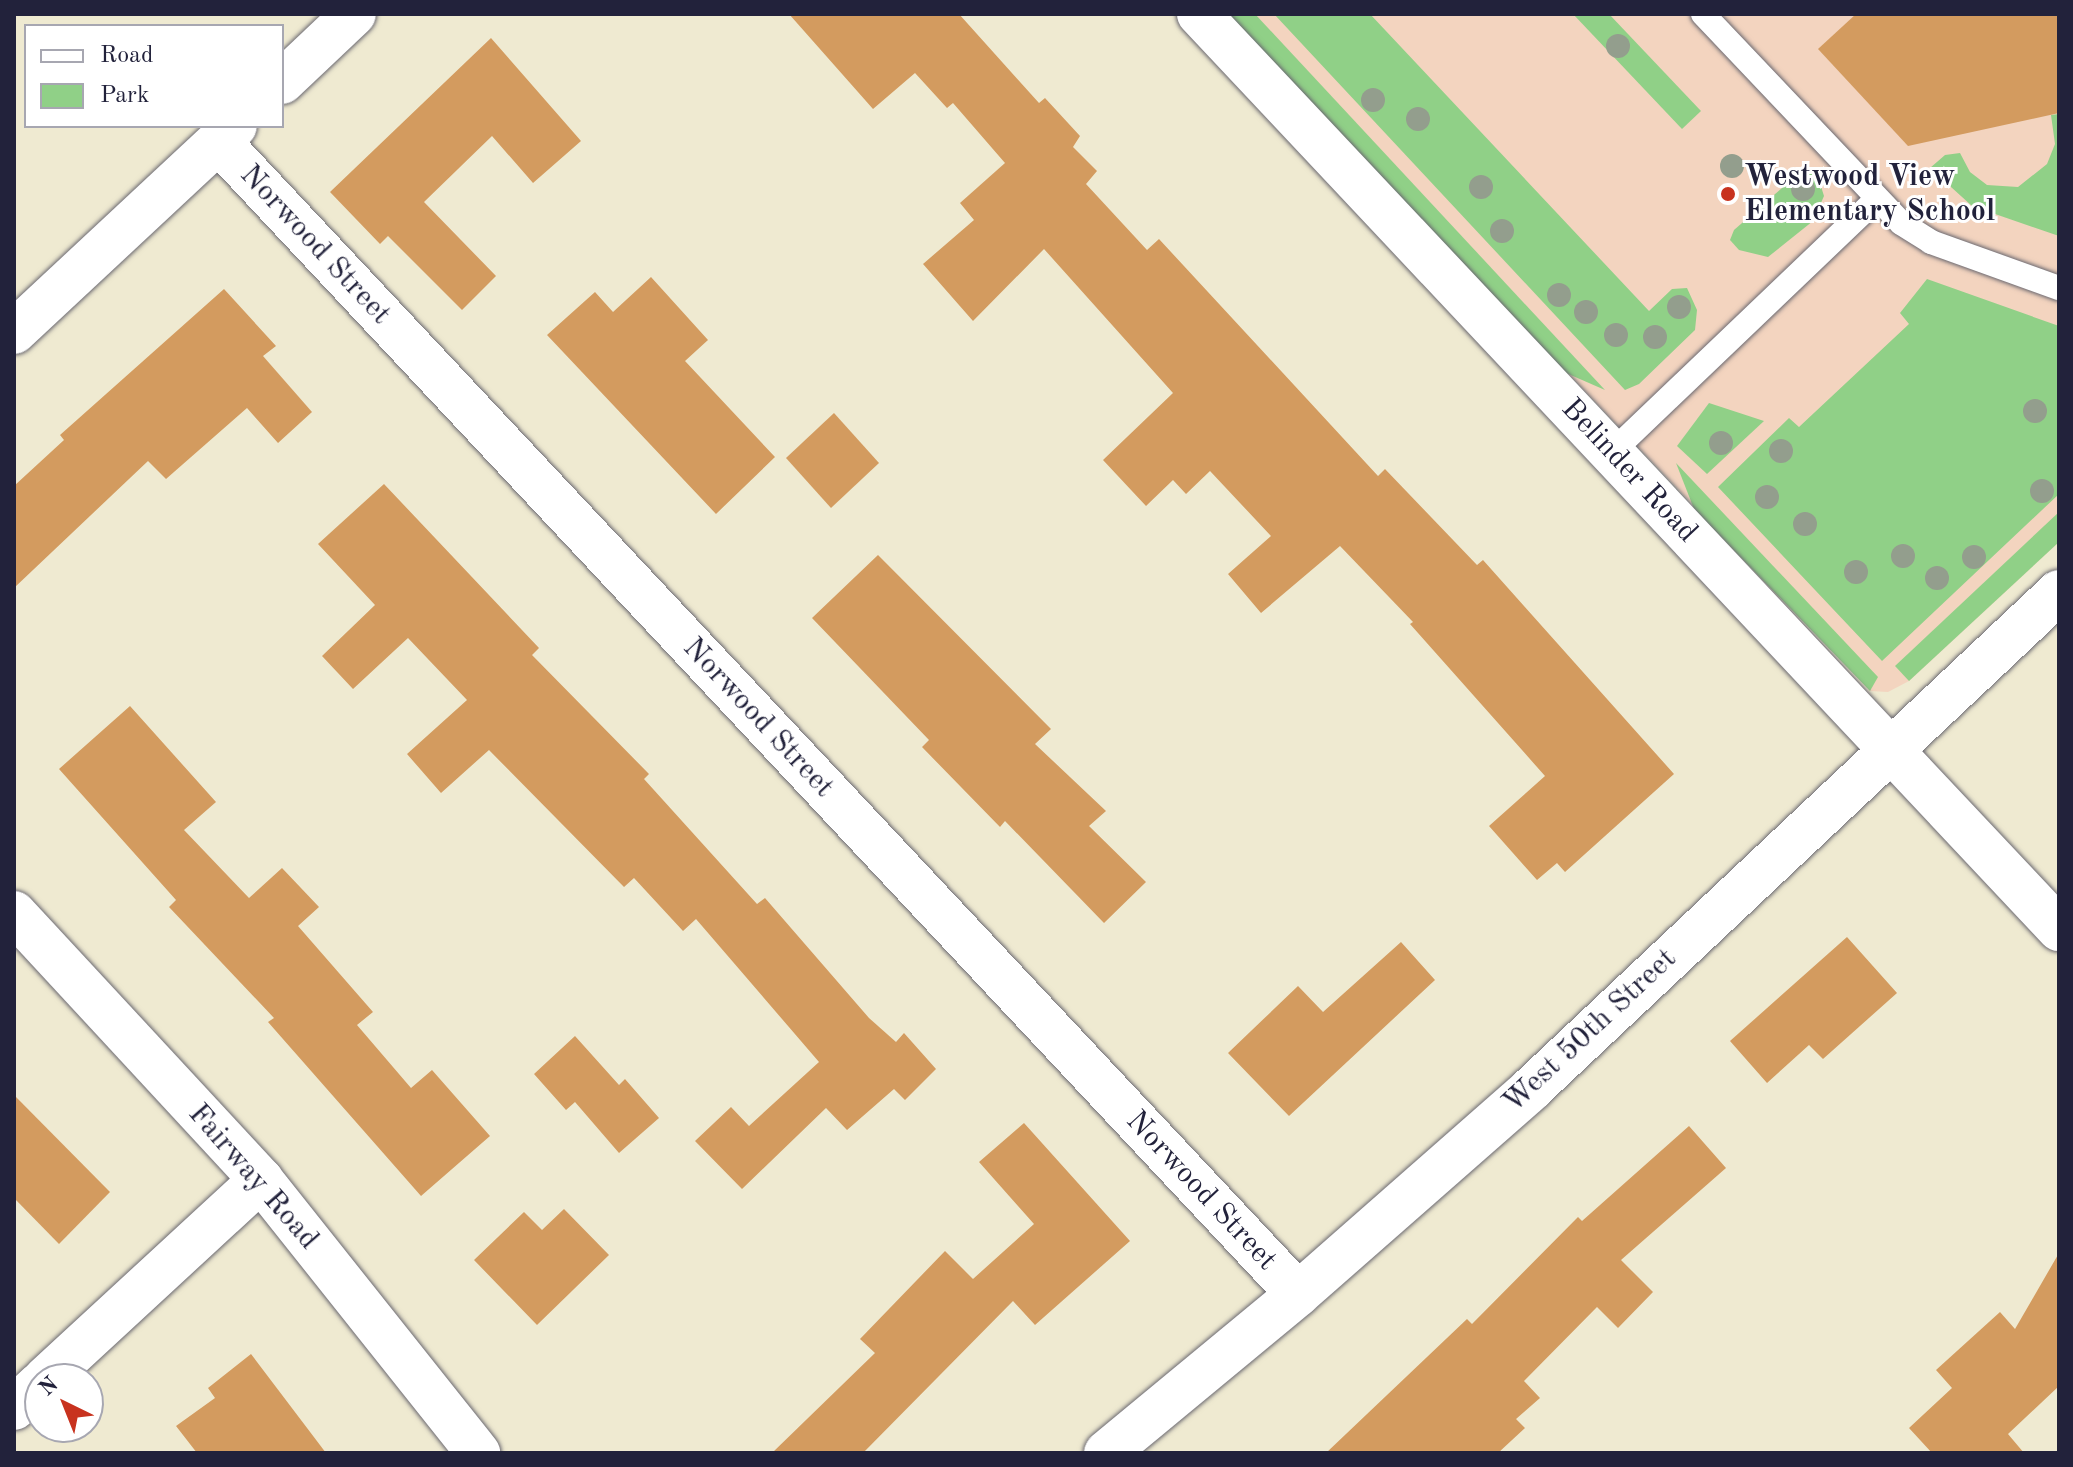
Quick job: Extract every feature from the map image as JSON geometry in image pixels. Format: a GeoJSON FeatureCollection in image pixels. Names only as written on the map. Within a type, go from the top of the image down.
{"type":"FeatureCollection","features":[{"type":"Feature","properties":{"kind":"street"},"geometry":{"type":"LineString","coordinates":[[284,80],[354,14]]}},
{"type":"Feature","properties":{"kind":"street","name":"Belinder Road"},"geometry":{"type":"LineString","coordinates":[[1199,14],[2059,929]]}},
{"type":"Feature","properties":{"kind":"street"},"geometry":{"type":"LineString","coordinates":[[14,332],[227,134]]}},
{"type":"Feature","properties":{"kind":"street","name":"Norwood Street"},"geometry":{"type":"LineString","coordinates":[[227,134],[1298,1294]]}},
{"type":"Feature","properties":{"kind":"street","name":"West 50th Street"},"geometry":{"type":"LineString","coordinates":[[1106,1453],[1298,1294],[1531,1089],[2059,592]]}},
{"type":"Feature","properties":{"kind":"street","name":"Fairway Road"},"geometry":{"type":"LineString","coordinates":[[14,913],[261,1180],[478,1453]]}},
{"type":"Feature","properties":{"kind":"street"},"geometry":{"type":"LineString","coordinates":[[62,1363],[261,1180]]}},
{"type":"Feature","properties":{"kind":"lane"},"geometry":{"type":"LineString","coordinates":[[1703,14],[1901,223],[1931,242],[2059,288]]}},
{"type":"Feature","properties":{"kind":"lane"},"geometry":{"type":"LineString","coordinates":[[1611,453],[1877,199]]}},
{"type":"Feature","properties":{"kind":"shaded area","name":"Westwood View Elementary School"},"geometry":{"type":"Polygon","coordinates":[[[1227,14],[2059,14],[2059,542],[1909,681],[1888,692],[1870,691],[1227,14]]]}},
{"type":"Feature","properties":{"kind":"green space"},"geometry":{"type":"Polygon","coordinates":[[[1227,14],[1255,14],[1605,390],[1566,373],[1227,14]]]}},
{"type":"Feature","properties":{"kind":"green space"},"geometry":{"type":"Polygon","coordinates":[[[1274,14],[1370,14],[1649,311],[1672,289],[1687,288],[1697,310],[1695,330],[1639,384],[1625,390],[1274,14]]]}},
{"type":"Feature","properties":{"kind":"green space"},"geometry":{"type":"Polygon","coordinates":[[[1573,14],[1609,14],[1701,111],[1682,129],[1573,14]]]}},
{"type":"Feature","properties":{"kind":"green space"},"geometry":{"type":"Polygon","coordinates":[[[2059,114],[2059,236],[1972,206],[1930,168],[1945,155],[1960,153],[1970,172],[1987,185],[2018,187],[2047,164],[2055,144],[2051,115],[2059,114]]]}},
{"type":"Feature","properties":{"kind":"green space"},"geometry":{"type":"Polygon","coordinates":[[[1807,166],[1818,177],[1824,196],[1813,221],[1768,257],[1739,250],[1730,240],[1734,230],[1807,166]]]}},
{"type":"Feature","properties":{"kind":"green space"},"geometry":{"type":"Polygon","coordinates":[[[1927,279],[2059,326],[2059,494],[1882,661],[1718,487],[1789,418],[1799,427],[1909,324],[1900,313],[1927,279]]]}},
{"type":"Feature","properties":{"kind":"green space"},"geometry":{"type":"Polygon","coordinates":[[[1709,403],[1764,421],[1707,474],[1677,446],[1709,403]]]}},
{"type":"Feature","properties":{"kind":"green space"},"geometry":{"type":"Polygon","coordinates":[[[1676,463],[1878,677],[1870,691],[1694,509],[1676,463]]]}},
{"type":"Feature","properties":{"kind":"green space"},"geometry":{"type":"Polygon","coordinates":[[[2059,512],[2059,542],[1909,681],[1895,666],[2059,512]]]}},
{"type":"Feature","properties":{"kind":"building"},"geometry":{"type":"Polygon","coordinates":[[[789,14],[959,14],[1039,103],[1045,98],[1080,136],[1073,147],[1097,171],[1086,184],[1147,250],[1159,239],[1378,476],[1385,469],[1477,565],[1483,560],[1674,774],[1565,872],[1557,863],[1537,880],[1489,826],[1545,776],[1410,624],[1413,622],[1340,546],[1261,613],[1228,574],[1271,536],[1210,471],[1186,494],[1173,480],[1146,506],[1103,460],[1173,393],[1044,249],[973,321],[923,264],[974,220],[960,203],[1005,163],[953,103],[947,108],[915,73],[873,109],[789,14]]]}},
{"type":"Feature","properties":{"kind":"building"},"geometry":{"type":"Polygon","coordinates":[[[1856,14],[2059,14],[2059,113],[1908,146],[1818,49],[1856,14]]]}},
{"type":"Feature","properties":{"kind":"building"},"geometry":{"type":"Polygon","coordinates":[[[491,38],[581,141],[533,183],[492,136],[424,202],[496,276],[462,310],[388,236],[380,244],[330,192],[491,38]]]}},
{"type":"Feature","properties":{"kind":"building"},"geometry":{"type":"Polygon","coordinates":[[[651,277],[708,340],[685,361],[775,457],[716,514],[547,335],[595,292],[613,312],[651,277]]]}},
{"type":"Feature","properties":{"kind":"building"},"geometry":{"type":"Polygon","coordinates":[[[224,289],[276,346],[263,356],[312,412],[278,443],[247,408],[166,479],[148,461],[14,588],[14,486],[64,440],[60,435],[224,289]]]}},
{"type":"Feature","properties":{"kind":"building"},"geometry":{"type":"Polygon","coordinates":[[[834,413],[879,463],[831,508],[786,458],[834,413]]]}},
{"type":"Feature","properties":{"kind":"building"},"geometry":{"type":"Polygon","coordinates":[[[384,484],[539,648],[532,655],[649,774],[644,779],[757,904],[765,898],[869,1018],[896,1042],[904,1033],[936,1069],[905,1100],[894,1089],[847,1130],[826,1108],[742,1189],[695,1141],[731,1107],[749,1126],[819,1062],[696,919],[683,931],[634,878],[624,887],[489,750],[441,793],[407,754],[467,700],[408,638],[353,689],[322,656],[375,605],[318,544],[384,484]]]}},
{"type":"Feature","properties":{"kind":"building"},"geometry":{"type":"Polygon","coordinates":[[[878,555],[1051,729],[1035,744],[1106,811],[1089,826],[1146,882],[1104,923],[1005,821],[1000,827],[922,747],[929,740],[812,618],[878,555]]]}},
{"type":"Feature","properties":{"kind":"building"},"geometry":{"type":"Polygon","coordinates":[[[130,706],[216,802],[184,830],[249,898],[282,868],[319,907],[298,926],[373,1012],[357,1025],[411,1088],[432,1070],[490,1136],[421,1196],[268,1022],[274,1018],[169,907],[176,900],[59,769],[130,706]]]}},
{"type":"Feature","properties":{"kind":"building"},"geometry":{"type":"Polygon","coordinates":[[[1847,937],[1897,993],[1823,1059],[1809,1045],[1767,1083],[1730,1041],[1847,937]]]}},
{"type":"Feature","properties":{"kind":"building"},"geometry":{"type":"Polygon","coordinates":[[[1401,942],[1435,980],[1289,1116],[1228,1053],[1298,986],[1323,1012],[1401,942]]]}},
{"type":"Feature","properties":{"kind":"building"},"geometry":{"type":"Polygon","coordinates":[[[575,1036],[619,1085],[625,1079],[659,1118],[619,1153],[575,1102],[566,1110],[534,1074],[575,1036]]]}},
{"type":"Feature","properties":{"kind":"building"},"geometry":{"type":"Polygon","coordinates":[[[14,1095],[110,1192],[59,1244],[14,1198],[14,1095]]]}},
{"type":"Feature","properties":{"kind":"building"},"geometry":{"type":"Polygon","coordinates":[[[1024,1123],[1130,1241],[1035,1325],[1013,1301],[863,1453],[772,1453],[875,1353],[860,1339],[945,1251],[973,1279],[1034,1224],[979,1162],[1024,1123]]]}},
{"type":"Feature","properties":{"kind":"building"},"geometry":{"type":"Polygon","coordinates":[[[1689,1126],[1726,1168],[1621,1260],[1653,1292],[1618,1328],[1597,1307],[1524,1381],[1540,1398],[1516,1419],[1525,1428],[1498,1453],[1326,1453],[1467,1319],[1472,1324],[1578,1217],[1582,1221],[1689,1126]]]}},
{"type":"Feature","properties":{"kind":"building"},"geometry":{"type":"Polygon","coordinates":[[[564,1209],[609,1255],[537,1325],[474,1260],[524,1212],[542,1230],[564,1209]]]}},
{"type":"Feature","properties":{"kind":"building"},"geometry":{"type":"Polygon","coordinates":[[[2059,1253],[2059,1386],[2008,1434],[2024,1453],[1932,1453],[1909,1428],[1952,1388],[1936,1370],[2000,1312],[2015,1329],[2059,1253]]]}},
{"type":"Feature","properties":{"kind":"building"},"geometry":{"type":"Polygon","coordinates":[[[251,1354],[326,1453],[197,1453],[176,1426],[215,1398],[208,1388],[251,1354]]]}},
{"type":"Feature","properties":{"kind":"place","name":"Westwood View Elementary School"},"geometry":{"type":"Point","coordinates":[1728,194]}}]}
